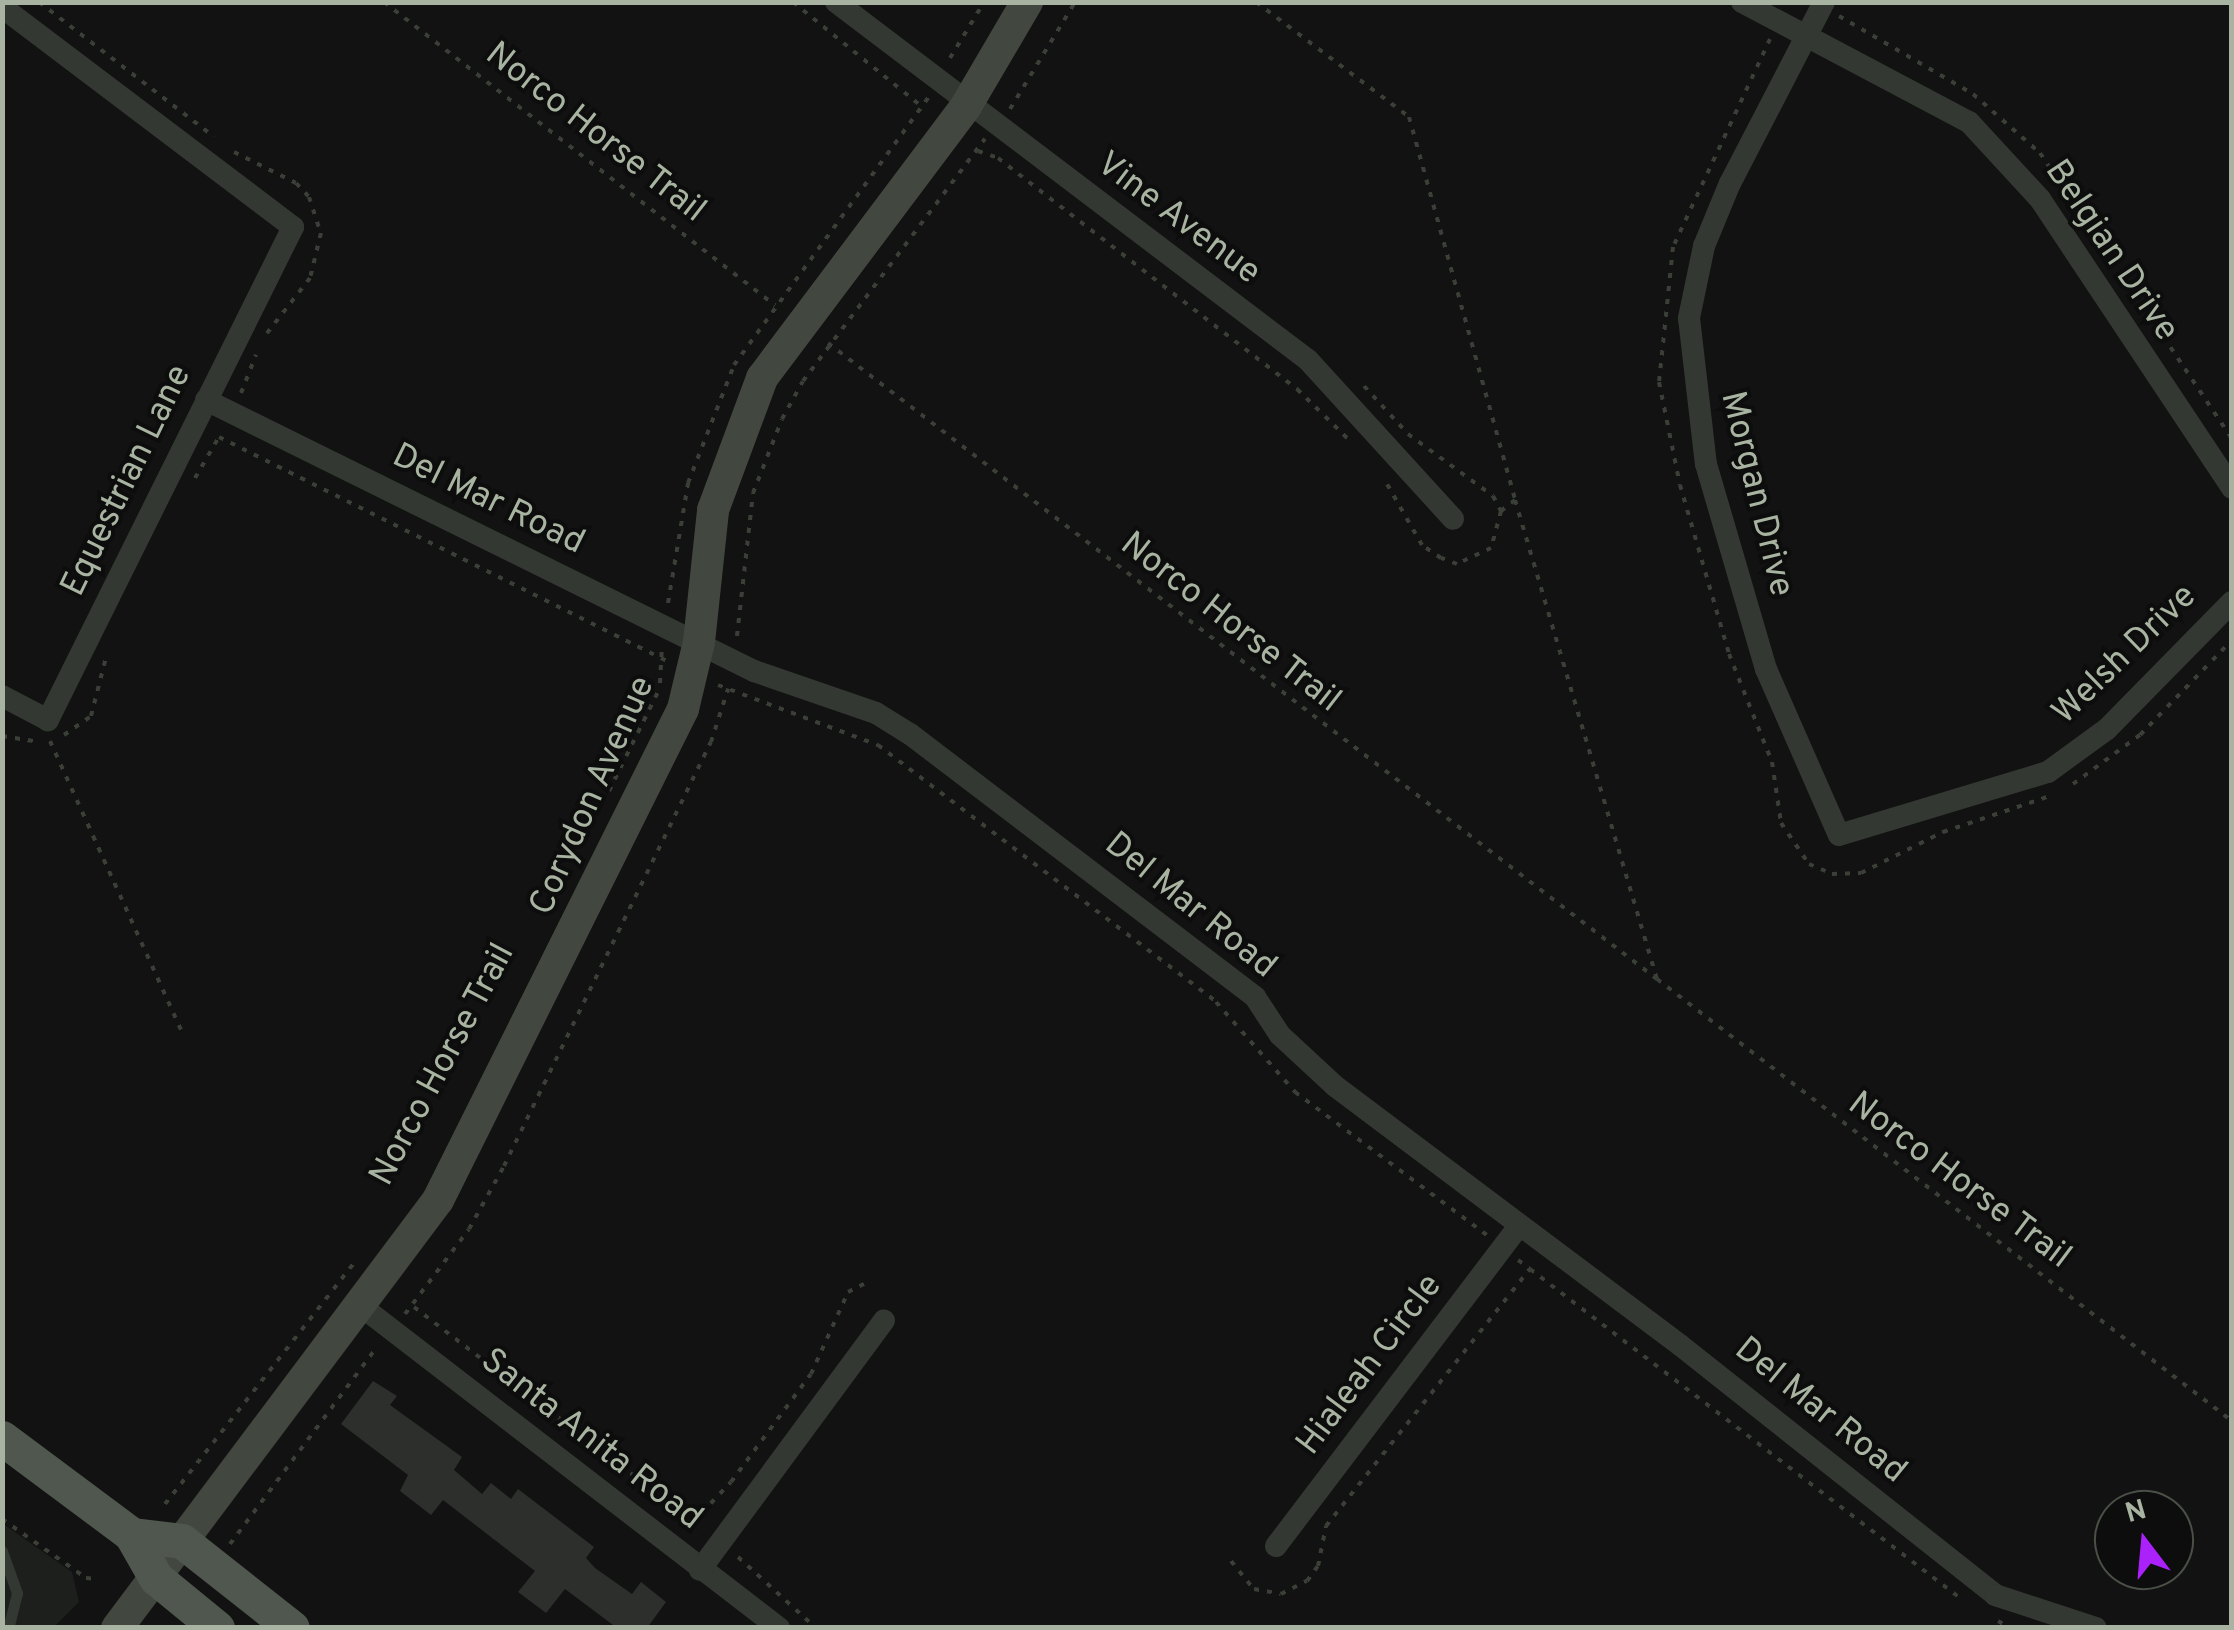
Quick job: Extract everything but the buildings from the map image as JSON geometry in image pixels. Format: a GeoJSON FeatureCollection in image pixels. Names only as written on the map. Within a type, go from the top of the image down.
{"type":"FeatureCollection","features":[{"type":"Feature","properties":{"kind":"main road","name":"Corydon Avenue"},"geometry":{"type":"LineString","coordinates":[[116,1628],[438,1200],[660,764],[698,642],[713,510],[730,448],[786,314],[966,106],[1026,2]]}},
{"type":"Feature","properties":{"kind":"main road"},"geometry":{"type":"LineString","coordinates":[[2,1438],[131,1535],[156,1578],[216,1628]]}},
{"type":"Feature","properties":{"kind":"main road"},"geometry":{"type":"LineString","coordinates":[[131,1535],[182,1541],[292,1628]]}},
{"type":"Feature","properties":{"kind":"street","name":"Vine Avenue"},"geometry":{"type":"LineString","coordinates":[[836,2],[966,106],[1308,360],[1453,520]]}},
{"type":"Feature","properties":{"kind":"street","name":"Belgian Drive"},"geometry":{"type":"LineString","coordinates":[[1742,2],[1969,122],[2040,199],[2232,488]]}},
{"type":"Feature","properties":{"kind":"street","name":"Morgan Drive"},"geometry":{"type":"LineString","coordinates":[[1824,2],[1730,184],[1704,246],[1688,318],[1706,464],[1766,669],[1840,835]]}},
{"type":"Feature","properties":{"kind":"street","name":"Equestrian Lane"},"geometry":{"type":"LineString","coordinates":[[2,7],[293,227],[48,720],[2,696]]}},
{"type":"Feature","properties":{"kind":"street","name":"Del Mar Road"},"geometry":{"type":"LineString","coordinates":[[206,400],[754,671],[876,713],[910,734],[1254,996],[1280,1035],[1336,1086],[1994,1595],[2096,1628]]}},
{"type":"Feature","properties":{"kind":"street","name":"Welsh Drive"},"geometry":{"type":"LineString","coordinates":[[1840,835],[2048,772],[2106,729],[2232,602]]}},
{"type":"Feature","properties":{"kind":"street","name":"Hialeah Circle"},"geometry":{"type":"LineString","coordinates":[[1276,1546],[1519,1226]]}},
{"type":"Feature","properties":{"kind":"street","name":"Santa Anita Road"},"geometry":{"type":"LineString","coordinates":[[361,1306],[779,1628]]}},
{"type":"Feature","properties":{"kind":"street"},"geometry":{"type":"LineString","coordinates":[[700,1570],[884,1320]]}},
{"type":"Feature","properties":{"kind":"lane"},"geometry":{"type":"LineString","coordinates":[[2,1551],[18,1593],[8,1628]]}},
{"type":"Feature","properties":{"kind":"path","name":"Norco Horse Trail"},"geometry":{"type":"LineString","coordinates":[[384,2],[2232,1421]]}},
{"type":"Feature","properties":{"kind":"path"},"geometry":{"type":"LineString","coordinates":[[793,2],[922,108]]}},
{"type":"Feature","properties":{"kind":"path"},"geometry":{"type":"LineString","coordinates":[[601,808],[660,689],[661,657],[688,484],[708,420],[786,314],[939,85],[984,2]]}},
{"type":"Feature","properties":{"kind":"path"},"geometry":{"type":"LineString","coordinates":[[1256,2],[1408,116],[1515,500],[1656,979]]}},
{"type":"Feature","properties":{"kind":"path"},"geometry":{"type":"LineString","coordinates":[[1776,20],[1673,247],[1660,382],[1673,460],[1728,654],[1772,762],[1781,823],[1809,864],[1832,874],[1861,872],[1942,832],[2051,795]]}},
{"type":"Feature","properties":{"kind":"path"},"geometry":{"type":"LineString","coordinates":[[194,479],[219,437],[661,657],[690,676],[878,745],[1216,1002],[1295,1092],[1972,1606]]}},
{"type":"Feature","properties":{"kind":"path"},"geometry":{"type":"LineString","coordinates":[[1501,511],[1515,500]]}},
{"type":"Feature","properties":{"kind":"path"},"geometry":{"type":"LineString","coordinates":[[2064,789],[2140,735],[2232,640]]}},
{"type":"Feature","properties":{"kind":"path"},"geometry":{"type":"LineString","coordinates":[[2,736],[50,741],[91,716],[110,648]]}},
{"type":"Feature","properties":{"kind":"path"},"geometry":{"type":"LineString","coordinates":[[50,741],[184,1036]]}},
{"type":"Feature","properties":{"kind":"path"},"geometry":{"type":"LineString","coordinates":[[2232,1172],[2232,1197]]}},
{"type":"Feature","properties":{"kind":"path"},"geometry":{"type":"LineString","coordinates":[[165,1504],[358,1257]]}},
{"type":"Feature","properties":{"kind":"path"},"geometry":{"type":"LineString","coordinates":[[1231,1561],[1254,1589],[1281,1594],[1306,1581],[1318,1566],[1326,1526],[1530,1270]]}},
{"type":"Feature","properties":{"kind":"path"},"geometry":{"type":"LineString","coordinates":[[693,1522],[731,1482],[811,1374],[848,1292],[868,1282]]}},
{"type":"Feature","properties":{"kind":"path"},"geometry":{"type":"LineString","coordinates":[[412,1306],[721,1542],[816,1628]]}},
{"type":"Feature","properties":{"kind":"path"},"geometry":{"type":"LineString","coordinates":[[2,1519],[86,1578],[97,1578]]}},
{"type":"Feature","properties":{"kind":"path"},"geometry":{"type":"LineString","coordinates":[[1984,1613],[2010,1628]]}},
{"type":"Feature","properties":{"kind":"shaded area"},"geometry":{"type":"Polygon","coordinates":[[[2,1523],[72,1572],[79,1602],[54,1627],[3,1627],[2,1523]]]}}]}
